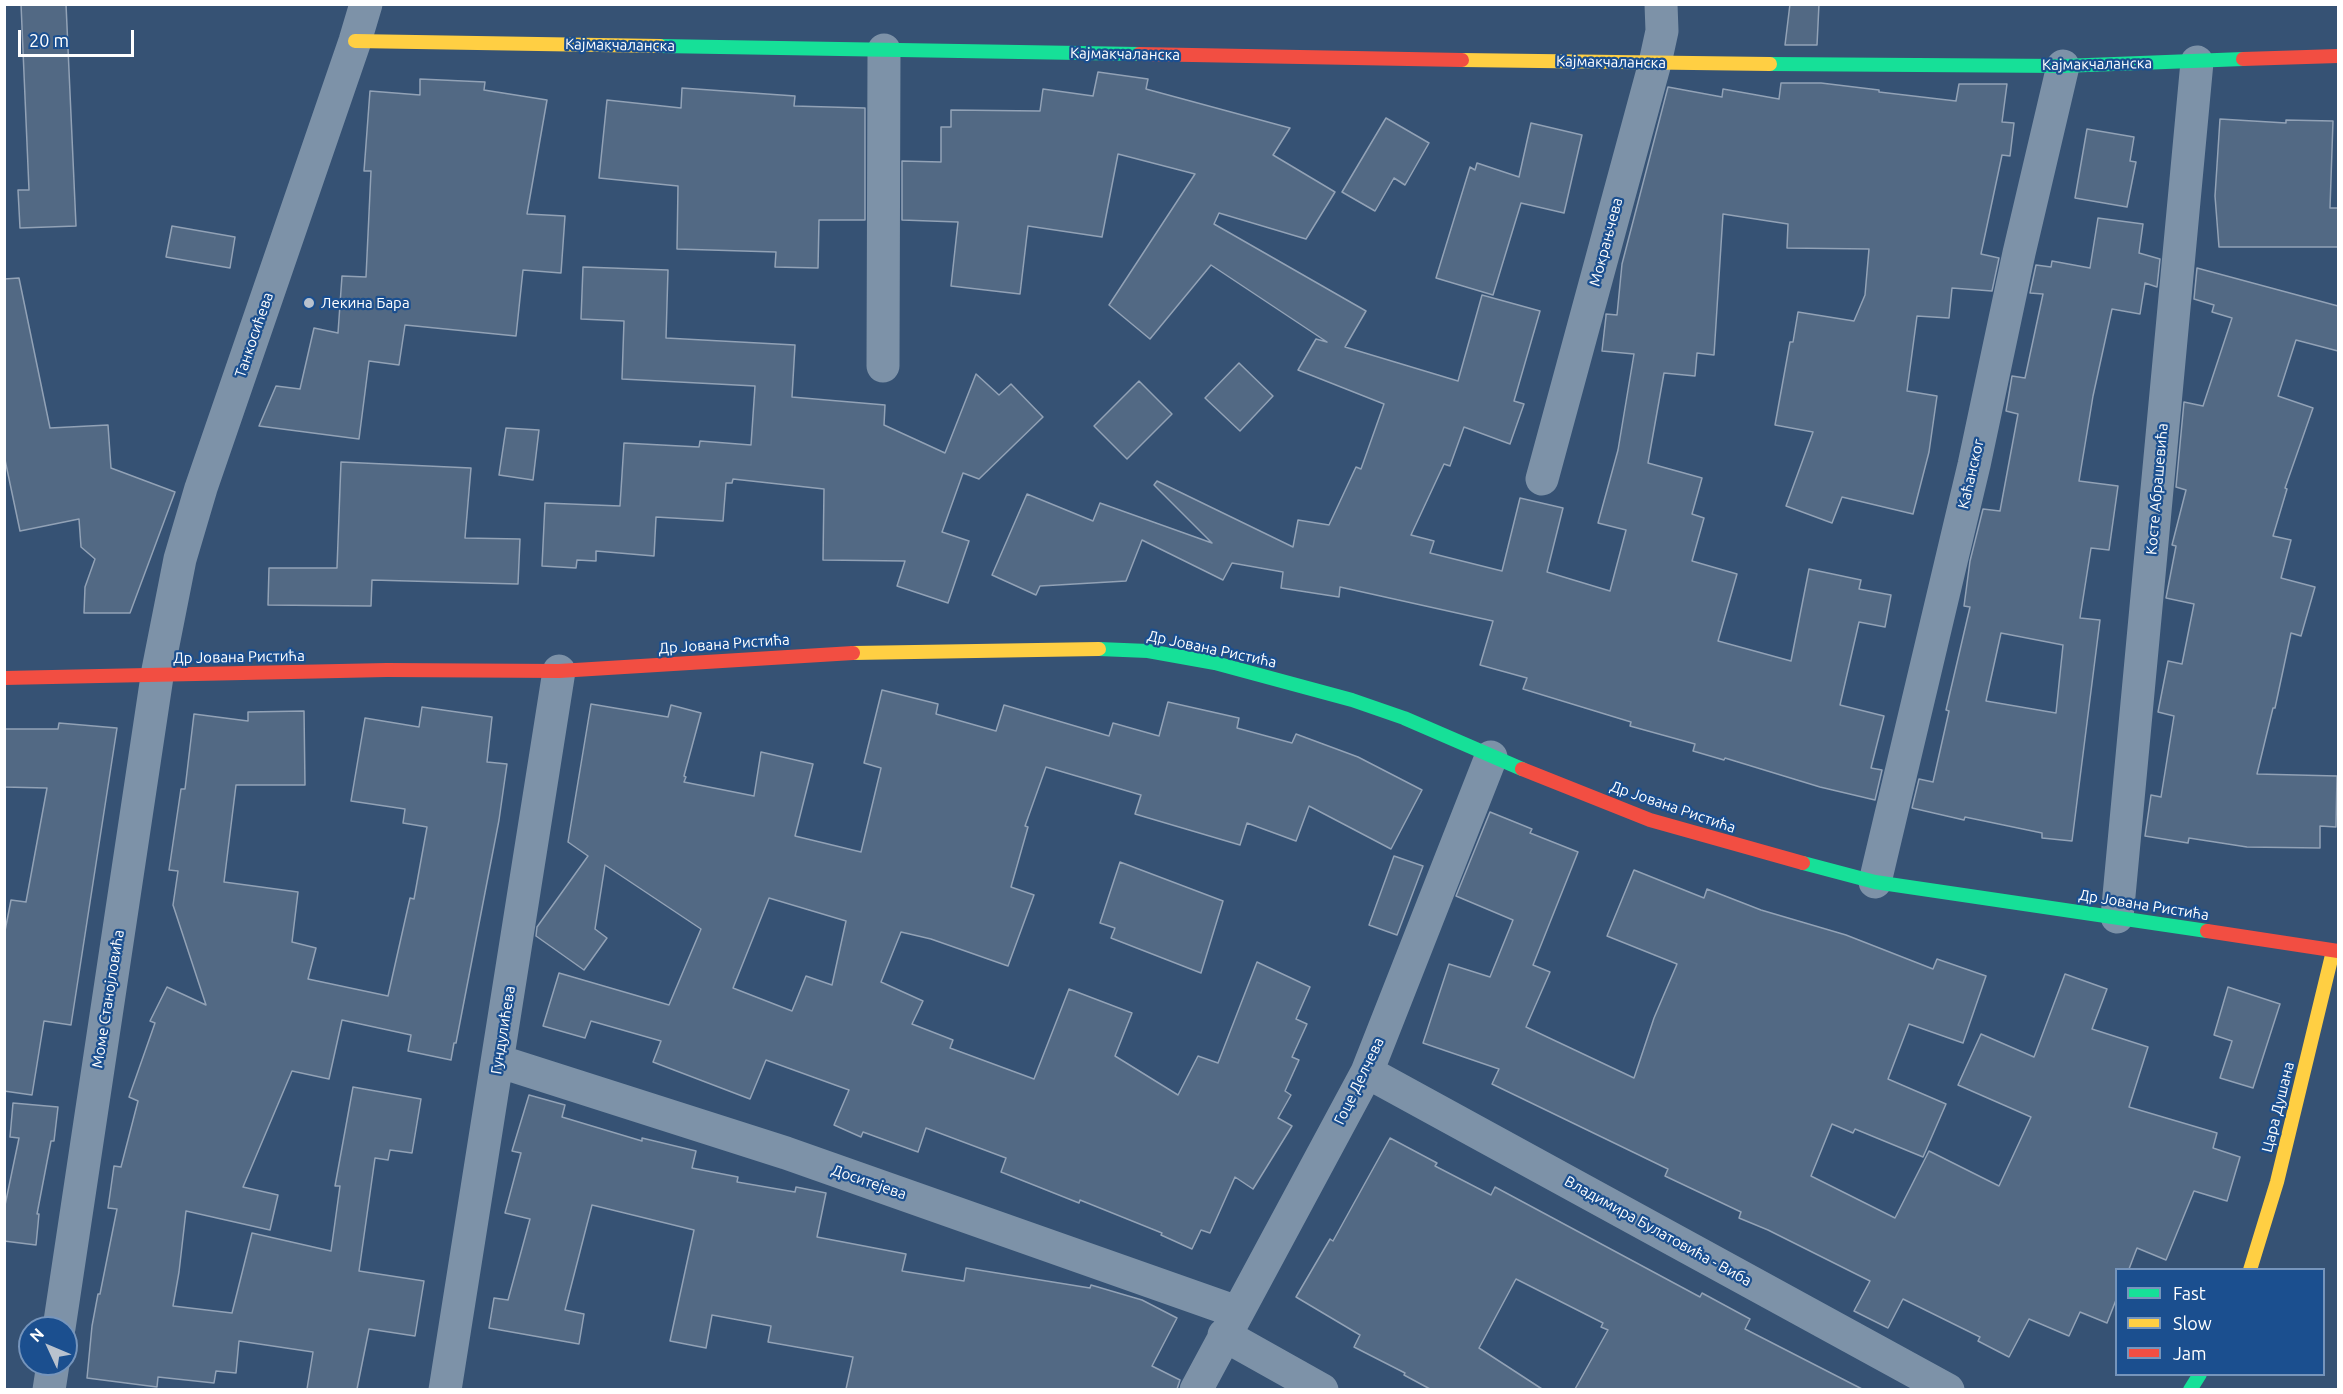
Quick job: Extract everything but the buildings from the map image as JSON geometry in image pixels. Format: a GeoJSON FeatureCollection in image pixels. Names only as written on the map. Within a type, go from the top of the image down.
{"type":"FeatureCollection","features":[{"type":"Feature","properties":{"kind":"street","name":"Танкосићева"},"geometry":{"type":"LineString","coordinates":[[158,670],[180,559],[201,488],[366,4]]}},
{"type":"Feature","properties":{"kind":"street"},"geometry":{"type":"LineString","coordinates":[[1662,18],[1686,4]]}},
{"type":"Feature","properties":{"kind":"street","name":"Мокрањчева"},"geometry":{"type":"LineString","coordinates":[[1542,479],[1655,63],[1662,18]]}},
{"type":"Feature","properties":{"kind":"street","name":"Кајмакчаланска"},"geometry":{"type":"LineString","coordinates":[[355,41],[1655,63],[2063,66],[2338,56]]}},
{"type":"Feature","properties":{"kind":"street"},"geometry":{"type":"LineString","coordinates":[[883,366],[884,50]]}},
{"type":"Feature","properties":{"kind":"street","name":"Косте Абрашевића"},"geometry":{"type":"LineString","coordinates":[[2117,916],[2197,62]]}},
{"type":"Feature","properties":{"kind":"street","name":"Каћанског"},"geometry":{"type":"LineString","coordinates":[[1875,882],[1971,476],[2019,253],[2063,66]]}},
{"type":"Feature","properties":{"kind":"street","name":"Др Јована Ристића"},"geometry":{"type":"LineString","coordinates":[[4,678],[387,670],[559,671],[820,654],[1071,648],[1148,651],[1215,663],[1352,700],[1404,718],[1491,757],[1650,820],[1875,882],[2117,916],[2336,951]]}},
{"type":"Feature","properties":{"kind":"street","name":"Моме Станојловића"},"geometry":{"type":"LineString","coordinates":[[60,1316],[158,670]]}},
{"type":"Feature","properties":{"kind":"street","name":"Гундулићева"},"geometry":{"type":"LineString","coordinates":[[445,1389],[559,671]]}},
{"type":"Feature","properties":{"kind":"street","name":"Гоце Делчева"},"geometry":{"type":"LineString","coordinates":[[1196,1389],[1367,1072],[1491,757]]}},
{"type":"Feature","properties":{"kind":"street","name":"Цара Душана"},"geometry":{"type":"LineString","coordinates":[[2250,1268],[2277,1182],[2336,951]]}},
{"type":"Feature","properties":{"kind":"street","name":"Доситејева"},"geometry":{"type":"LineString","coordinates":[[498,1060],[786,1153],[1230,1323],[1322,1389]]}},
{"type":"Feature","properties":{"kind":"street","name":"Владимира Булатовића - Виба"},"geometry":{"type":"LineString","coordinates":[[1367,1072],[1948,1389]]}},
{"type":"Feature","properties":{"kind":"street"},"geometry":{"type":"LineString","coordinates":[[2190,1389],[2199,1376]]}},
{"type":"Feature","properties":{"kind":"traffic: fast"},"geometry":{"type":"LineString","coordinates":[[660,46],[1139,54]]}},
{"type":"Feature","properties":{"kind":"traffic: fast"},"geometry":{"type":"LineString","coordinates":[[1770,64],[2063,66],[2243,59]]}},
{"type":"Feature","properties":{"kind":"traffic: fast"},"geometry":{"type":"LineString","coordinates":[[1099,649],[1148,651],[1215,663],[1352,700],[1404,718],[1522,769]]}},
{"type":"Feature","properties":{"kind":"traffic: fast"},"geometry":{"type":"LineString","coordinates":[[1803,863],[1875,882],[2207,931]]}},
{"type":"Feature","properties":{"kind":"traffic: fast"},"geometry":{"type":"LineString","coordinates":[[2190,1390],[2199,1376]]}},
{"type":"Feature","properties":{"kind":"traffic: slow"},"geometry":{"type":"LineString","coordinates":[[355,41],[660,46]]}},
{"type":"Feature","properties":{"kind":"traffic: slow"},"geometry":{"type":"LineString","coordinates":[[1462,60],[1770,64]]}},
{"type":"Feature","properties":{"kind":"traffic: slow"},"geometry":{"type":"LineString","coordinates":[[853,653],[1099,649]]}},
{"type":"Feature","properties":{"kind":"traffic: slow"},"geometry":{"type":"LineString","coordinates":[[2251,1268],[2277,1182],[2333,951]]}},
{"type":"Feature","properties":{"kind":"traffic: jam"},"geometry":{"type":"LineString","coordinates":[[1139,54],[1462,60]]}},
{"type":"Feature","properties":{"kind":"traffic: jam"},"geometry":{"type":"LineString","coordinates":[[2243,59],[2338,56]]}},
{"type":"Feature","properties":{"kind":"traffic: jam"},"geometry":{"type":"LineString","coordinates":[[387,670],[559,671],[853,653]]}},
{"type":"Feature","properties":{"kind":"traffic: jam"},"geometry":{"type":"LineString","coordinates":[[4,678],[387,670]]}},
{"type":"Feature","properties":{"kind":"traffic: jam"},"geometry":{"type":"LineString","coordinates":[[1522,769],[1650,820],[1803,863]]}},
{"type":"Feature","properties":{"kind":"traffic: jam"},"geometry":{"type":"LineString","coordinates":[[2207,931],[2338,951]]}},
{"type":"Feature","properties":{"kind":"place","name":"Лекина Бара"},"geometry":{"type":"Point","coordinates":[309,303]}}]}
